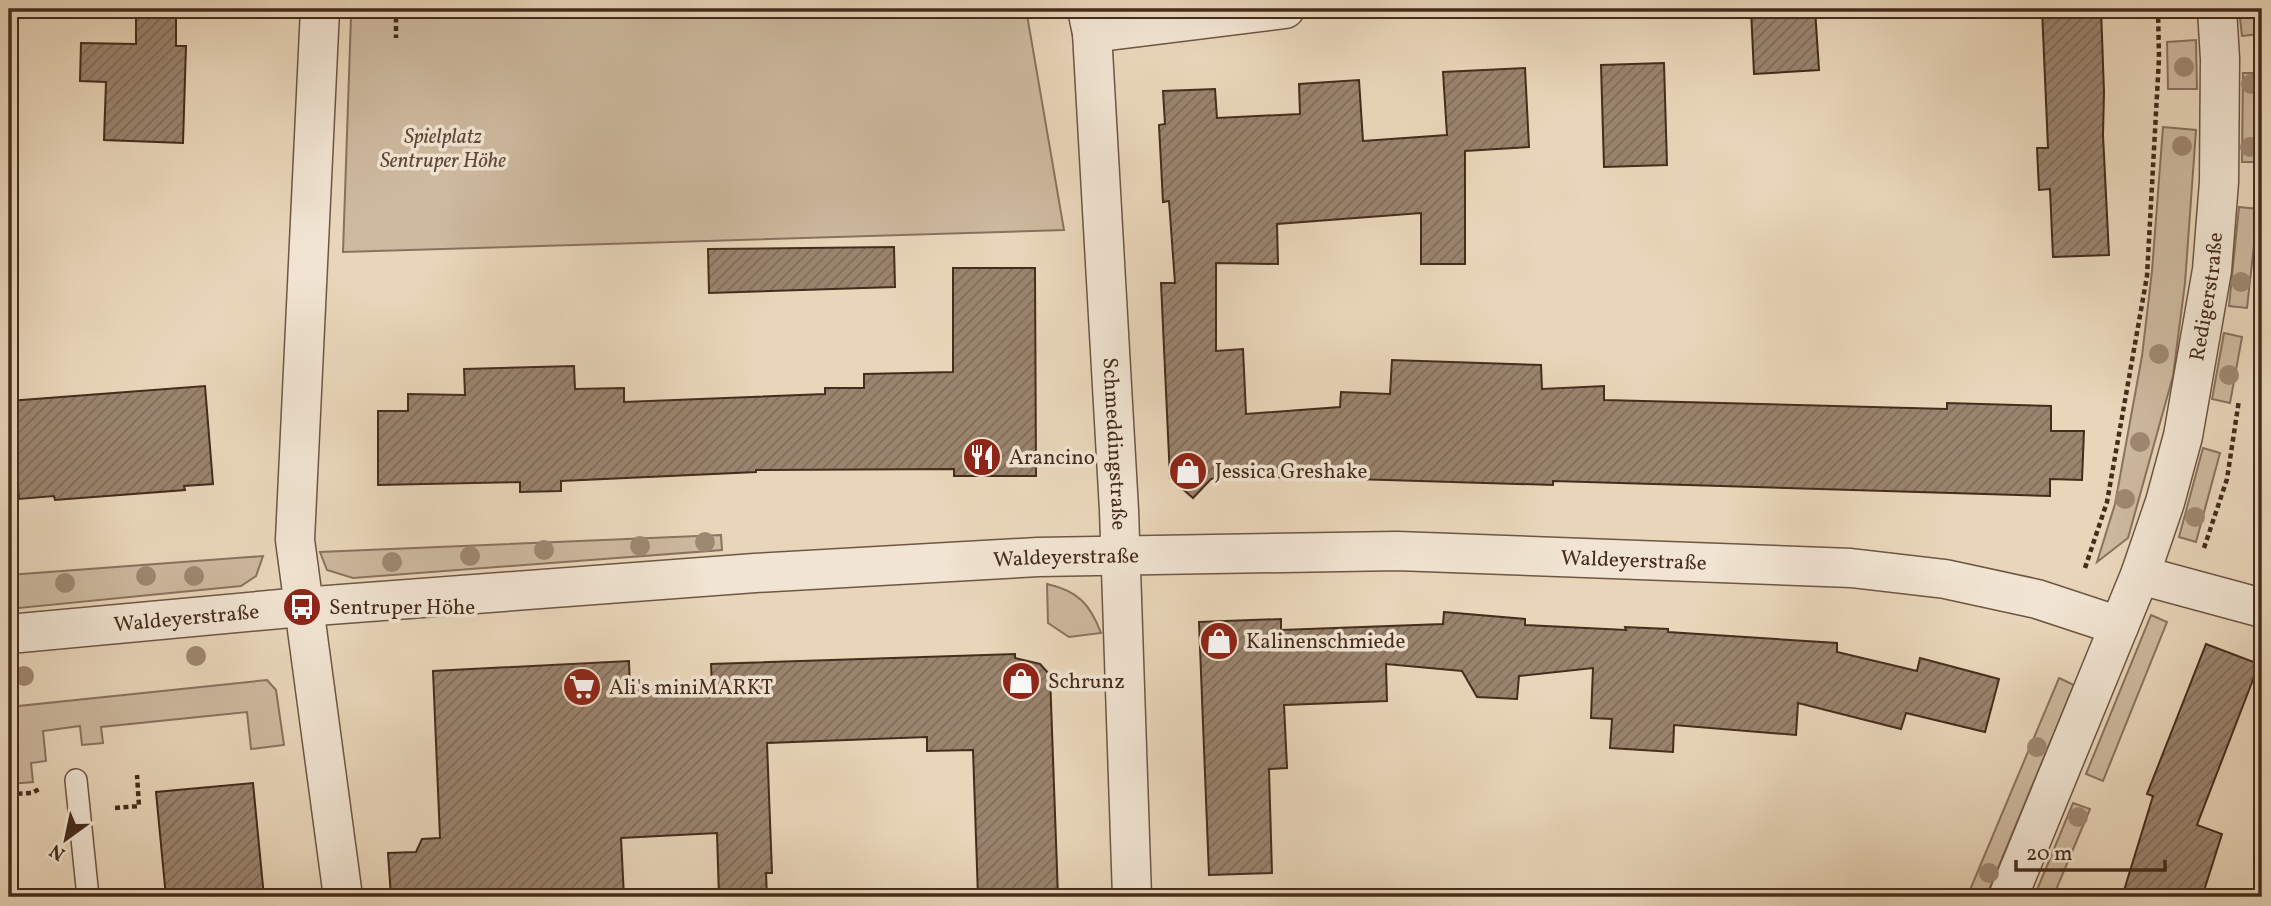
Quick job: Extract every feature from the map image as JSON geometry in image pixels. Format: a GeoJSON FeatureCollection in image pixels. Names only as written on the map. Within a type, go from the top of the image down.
{"type":"FeatureCollection","features":[{"type":"Feature","properties":{"kind":"street"},"geometry":{"type":"LineString","coordinates":[[320,9],[295,540],[343,897]]}},
{"type":"Feature","properties":{"kind":"street","name":"Schmeddingstraße"},"geometry":{"type":"LineString","coordinates":[[1132,897],[1121,554],[1090,21],[1284,9]]}},
{"type":"Feature","properties":{"kind":"street","name":"Redigerstraße"},"geometry":{"type":"LineString","coordinates":[[2008,897],[2140,575],[2165,502],[2183,436],[2212,270],[2219,181],[2220,59],[2217,9]]}},
{"type":"Feature","properties":{"kind":"street","name":"Waldeyerstraße"},"geometry":{"type":"LineString","coordinates":[[9,634],[302,607],[755,573],[1121,554],[1397,551],[1851,568],[1945,579],[2037,598],[2119,626]]}},
{"type":"Feature","properties":{"kind":"street"},"geometry":{"type":"LineString","coordinates":[[2140,575],[2262,608]]}},
{"type":"Feature","properties":{"kind":"lane"},"geometry":{"type":"LineString","coordinates":[[76,780],[88,897]]}},
{"type":"Feature","properties":{"kind":"path"},"geometry":{"type":"LineString","coordinates":[[396,9],[396,38]]}},
{"type":"Feature","properties":{"kind":"path"},"geometry":{"type":"LineString","coordinates":[[2071,609],[2107,502],[2147,276],[2159,58],[2158,9]]}},
{"type":"Feature","properties":{"kind":"path"},"geometry":{"type":"LineString","coordinates":[[9,794],[32,793],[51,782]]}},
{"type":"Feature","properties":{"kind":"green space","name":"Spielplatz Sentruper Höhe"},"geometry":{"type":"Polygon","coordinates":[[[353,9],[1026,9],[1064,230],[343,252],[353,9]]]}},
{"type":"Feature","properties":{"kind":"green space"},"geometry":{"type":"Polygon","coordinates":[[[2239,9],[2256,9],[2259,34],[2242,36],[2239,9]]]}},
{"type":"Feature","properties":{"kind":"green space"},"geometry":{"type":"Polygon","coordinates":[[[2196,40],[2197,89],[2168,89],[2167,42],[2196,40]]]}},
{"type":"Feature","properties":{"kind":"green space"},"geometry":{"type":"Polygon","coordinates":[[[2243,73],[2260,73],[2260,162],[2242,162],[2243,73]]]}},
{"type":"Feature","properties":{"kind":"green space"},"geometry":{"type":"Polygon","coordinates":[[[2163,127],[2196,130],[2185,283],[2173,376],[2128,538],[2097,562],[2115,504],[2142,356],[2152,271],[2163,127]]]}},
{"type":"Feature","properties":{"kind":"green space"},"geometry":{"type":"Polygon","coordinates":[[[2239,207],[2258,209],[2247,308],[2229,306],[2239,207]]]}},
{"type":"Feature","properties":{"kind":"green space"},"geometry":{"type":"Polygon","coordinates":[[[2224,333],[2242,337],[2230,403],[2212,399],[2224,333]]]}},
{"type":"Feature","properties":{"kind":"green space"},"geometry":{"type":"Polygon","coordinates":[[[2203,448],[2220,453],[2196,542],[2179,537],[2203,448]]]}},
{"type":"Feature","properties":{"kind":"green space"},"geometry":{"type":"Polygon","coordinates":[[[721,535],[722,550],[353,578],[327,570],[320,552],[721,535]]]}},
{"type":"Feature","properties":{"kind":"green space"},"geometry":{"type":"Polygon","coordinates":[[[263,556],[256,576],[241,586],[9,609],[9,575],[263,556]]]}},
{"type":"Feature","properties":{"kind":"green space"},"geometry":{"type":"Polygon","coordinates":[[[1047,584],[1082,600],[1101,633],[1069,637],[1048,623],[1047,584]]]}},
{"type":"Feature","properties":{"kind":"green space"},"geometry":{"type":"Polygon","coordinates":[[[2151,615],[2167,622],[2103,781],[2086,774],[2151,615]]]}},
{"type":"Feature","properties":{"kind":"green space"},"geometry":{"type":"Polygon","coordinates":[[[2059,678],[2074,685],[1986,897],[1967,897],[2059,678]]]}},
{"type":"Feature","properties":{"kind":"green space"},"geometry":{"type":"Polygon","coordinates":[[[267,680],[276,690],[284,745],[251,749],[247,712],[101,727],[103,743],[82,745],[80,726],[43,731],[46,761],[31,763],[33,782],[11,784],[9,707],[267,680]]]}},
{"type":"Feature","properties":{"kind":"green space"},"geometry":{"type":"Polygon","coordinates":[[[2073,803],[2090,809],[2053,897],[2034,897],[2073,803]]]}},
{"type":"Feature","properties":{"kind":"building"},"geometry":{"type":"Polygon","coordinates":[[[136,9],[176,9],[176,46],[186,46],[183,143],[104,140],[106,82],[80,81],[81,43],[136,44],[136,9]]]}},
{"type":"Feature","properties":{"kind":"building"},"geometry":{"type":"Polygon","coordinates":[[[1751,9],[1815,9],[1819,70],[1754,74],[1751,9]]]}},
{"type":"Feature","properties":{"kind":"building"},"geometry":{"type":"Polygon","coordinates":[[[2042,9],[2101,9],[2109,255],[2053,257],[2050,189],[2039,190],[2037,148],[2048,148],[2042,9]]]}},
{"type":"Feature","properties":{"kind":"building"},"geometry":{"type":"Polygon","coordinates":[[[1664,63],[1667,165],[1604,167],[1601,65],[1664,63]]]}},
{"type":"Feature","properties":{"kind":"building"},"geometry":{"type":"Polygon","coordinates":[[[1525,68],[1529,147],[1465,151],[1465,264],[1421,264],[1421,213],[1277,224],[1278,264],[1216,263],[1216,351],[1243,349],[1246,414],[1340,407],[1341,392],[1390,394],[1392,360],[1541,365],[1542,389],[1604,386],[1604,400],[1947,409],[1947,403],[2051,406],[2051,431],[2084,431],[2082,480],[2050,479],[2050,496],[1553,481],[1553,485],[1288,477],[1211,479],[1193,498],[1170,478],[1161,283],[1175,283],[1169,201],[1163,202],[1159,125],[1165,124],[1163,91],[1215,89],[1217,118],[1300,114],[1299,84],[1359,80],[1363,141],[1447,135],[1443,72],[1525,68]]]}},
{"type":"Feature","properties":{"kind":"building"},"geometry":{"type":"Polygon","coordinates":[[[894,247],[895,287],[709,293],[708,249],[894,247]]]}},
{"type":"Feature","properties":{"kind":"building"},"geometry":{"type":"Polygon","coordinates":[[[953,268],[1035,268],[1036,476],[954,476],[954,469],[756,470],[561,481],[561,491],[520,492],[520,482],[378,485],[378,411],[408,411],[408,394],[465,395],[464,369],[574,366],[575,389],[624,388],[624,402],[825,394],[825,388],[864,388],[864,374],[953,372],[953,268]]]}},
{"type":"Feature","properties":{"kind":"building"},"geometry":{"type":"Polygon","coordinates":[[[205,386],[213,484],[184,486],[185,490],[55,500],[54,496],[19,499],[15,453],[9,454],[9,401],[205,386]]]}},
{"type":"Feature","properties":{"kind":"building"},"geometry":{"type":"Polygon","coordinates":[[[1444,612],[1525,619],[1525,625],[1626,630],[1625,627],[1668,629],[1668,632],[1837,643],[1837,652],[1917,671],[1920,658],[1999,679],[1985,732],[1906,713],[1901,729],[1798,703],[1796,735],[1674,725],[1673,752],[1610,748],[1612,719],[1591,718],[1593,668],[1519,676],[1517,699],[1477,697],[1462,671],[1386,664],[1387,701],[1284,705],[1287,768],[1269,769],[1272,873],[1209,875],[1199,622],[1281,619],[1281,630],[1443,624],[1444,612]]]}},
{"type":"Feature","properties":{"kind":"building"},"geometry":{"type":"Polygon","coordinates":[[[2206,644],[2259,664],[2197,825],[2222,834],[2202,897],[2122,897],[2153,796],[2147,794],[2206,644]]]}},
{"type":"Feature","properties":{"kind":"building"},"geometry":{"type":"Polygon","coordinates":[[[1015,654],[1015,658],[1040,664],[1050,675],[1058,897],[978,897],[973,750],[927,751],[927,737],[767,743],[772,873],[766,873],[767,897],[719,897],[717,833],[621,838],[624,897],[391,897],[388,853],[416,852],[422,839],[440,838],[433,671],[629,661],[630,691],[712,687],[711,664],[1015,654]]]}},
{"type":"Feature","properties":{"kind":"building"},"geometry":{"type":"Polygon","coordinates":[[[253,783],[264,897],[166,897],[156,792],[253,783]]]}},
{"type":"Feature","properties":{"kind":"place","name":"Arancino"},"geometry":{"type":"Point","coordinates":[982,457]}},
{"type":"Feature","properties":{"kind":"place","name":"Jessica Greshake"},"geometry":{"type":"Point","coordinates":[1188,471]}},
{"type":"Feature","properties":{"kind":"place","name":"Sentruper Höhe"},"geometry":{"type":"Point","coordinates":[302,607]}},
{"type":"Feature","properties":{"kind":"place","name":"Kalinenschmiede"},"geometry":{"type":"Point","coordinates":[1219,641]}},
{"type":"Feature","properties":{"kind":"place","name":"Schrunz"},"geometry":{"type":"Point","coordinates":[1021,681]}},
{"type":"Feature","properties":{"kind":"place","name":"Ali's miniMARKT"},"geometry":{"type":"Point","coordinates":[582,687]}}]}
